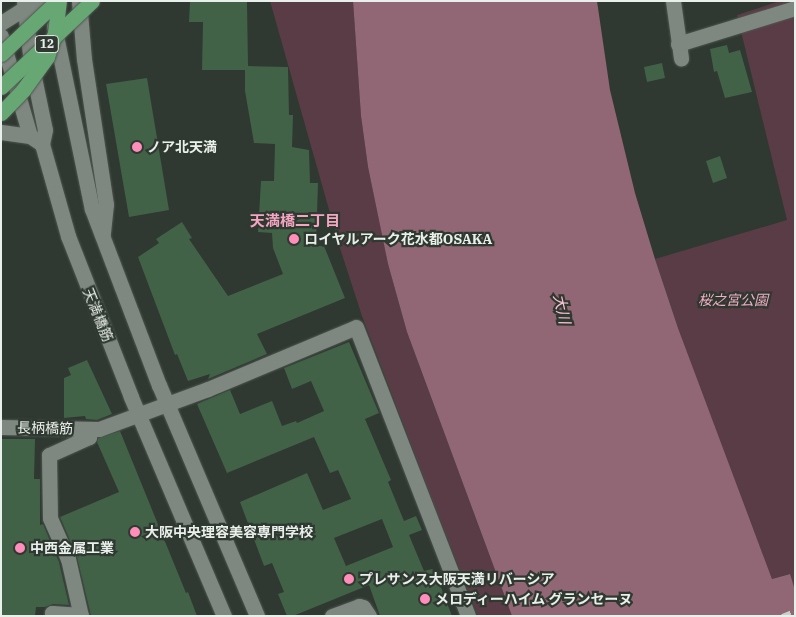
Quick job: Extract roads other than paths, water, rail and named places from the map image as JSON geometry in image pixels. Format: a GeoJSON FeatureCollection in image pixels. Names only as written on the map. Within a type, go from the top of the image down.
{"type":"FeatureCollection","features":[{"type":"Feature","properties":{"kind":"highway","name":"12"},"geometry":{"type":"LineString","coordinates":[[1,87],[92,1]]}},
{"type":"Feature","properties":{"kind":"highway","name":"12"},"geometry":{"type":"LineString","coordinates":[[1,54],[54,4]]}},
{"type":"Feature","properties":{"kind":"highway"},"geometry":{"type":"LineString","coordinates":[[1,113],[23,90],[47,57],[55,33],[54,4]]}},
{"type":"Feature","properties":{"kind":"street"},"geometry":{"type":"LineString","coordinates":[[79,1],[84,59],[106,204],[103,238]]}},
{"type":"Feature","properties":{"kind":"street"},"geometry":{"type":"LineString","coordinates":[[673,1],[680,51],[795,8]]}},
{"type":"Feature","properties":{"kind":"street"},"geometry":{"type":"LineString","coordinates":[[1,23],[24,5],[41,6],[54,4],[79,154],[92,209],[167,404],[257,616]]}},
{"type":"Feature","properties":{"kind":"street","name":"天満橋筋"},"geometry":{"type":"LineString","coordinates":[[24,5],[31,64],[45,130],[36,140],[82,275],[224,616]]}},
{"type":"Feature","properties":{"kind":"street"},"geometry":{"type":"LineString","coordinates":[[1,36],[36,140]]}},
{"type":"Feature","properties":{"kind":"street"},"geometry":{"type":"LineString","coordinates":[[1,109],[1,123]]}},
{"type":"Feature","properties":{"kind":"street"},"geometry":{"type":"LineString","coordinates":[[1,132],[36,140]]}},
{"type":"Feature","properties":{"kind":"street","name":"長柄橋筋"},"geometry":{"type":"LineString","coordinates":[[1,427],[100,428],[208,389],[356,327],[468,616]]}},
{"type":"Feature","properties":{"kind":"street"},"geometry":{"type":"LineString","coordinates":[[52,616],[52,613],[81,615],[68,559],[50,518],[49,455],[89,437],[90,428]]}},
{"type":"Feature","properties":{"kind":"street"},"geometry":{"type":"LineString","coordinates":[[332,616],[359,606],[363,607],[369,616]]}},
{"type":"Feature","properties":{"kind":"water","name":"大川"},"geometry":{"type":"Polygon","coordinates":[[[353,1],[597,1],[610,90],[635,193],[655,259],[678,328],[772,579],[790,574],[795,590],[795,616],[512,616],[407,332],[388,264],[368,167],[361,116],[353,1]]]}},
{"type":"Feature","properties":{"kind":"railway"},"geometry":{"type":"LineString","coordinates":[[782,616],[795,611]]}},
{"type":"Feature","properties":{"kind":"place","name":"ノア北天満"},"geometry":{"type":"Point","coordinates":[137,147]}},
{"type":"Feature","properties":{"kind":"place","name":"ロイヤルアーク花水都OSAKA"},"geometry":{"type":"Point","coordinates":[294,239]}},
{"type":"Feature","properties":{"kind":"place","name":"大阪中央理容美容専門学校"},"geometry":{"type":"Point","coordinates":[135,532]}},
{"type":"Feature","properties":{"kind":"place","name":"中西金属工業"},"geometry":{"type":"Point","coordinates":[20,548]}},
{"type":"Feature","properties":{"kind":"place","name":"プレサンス大阪天満リバーシア"},"geometry":{"type":"Point","coordinates":[349,579]}},
{"type":"Feature","properties":{"kind":"place","name":"メロディーハイム グランセーヌ"},"geometry":{"type":"Point","coordinates":[425,599]}},
{"type":"Feature","properties":{"kind":"district","name":"天満橋二丁目"},"geometry":{"type":"Point","coordinates":[295,221]}},
{"type":"Feature","properties":{"kind":"park label","name":"桜之宮公園"},"geometry":{"type":"Point","coordinates":[733,300]}}]}
